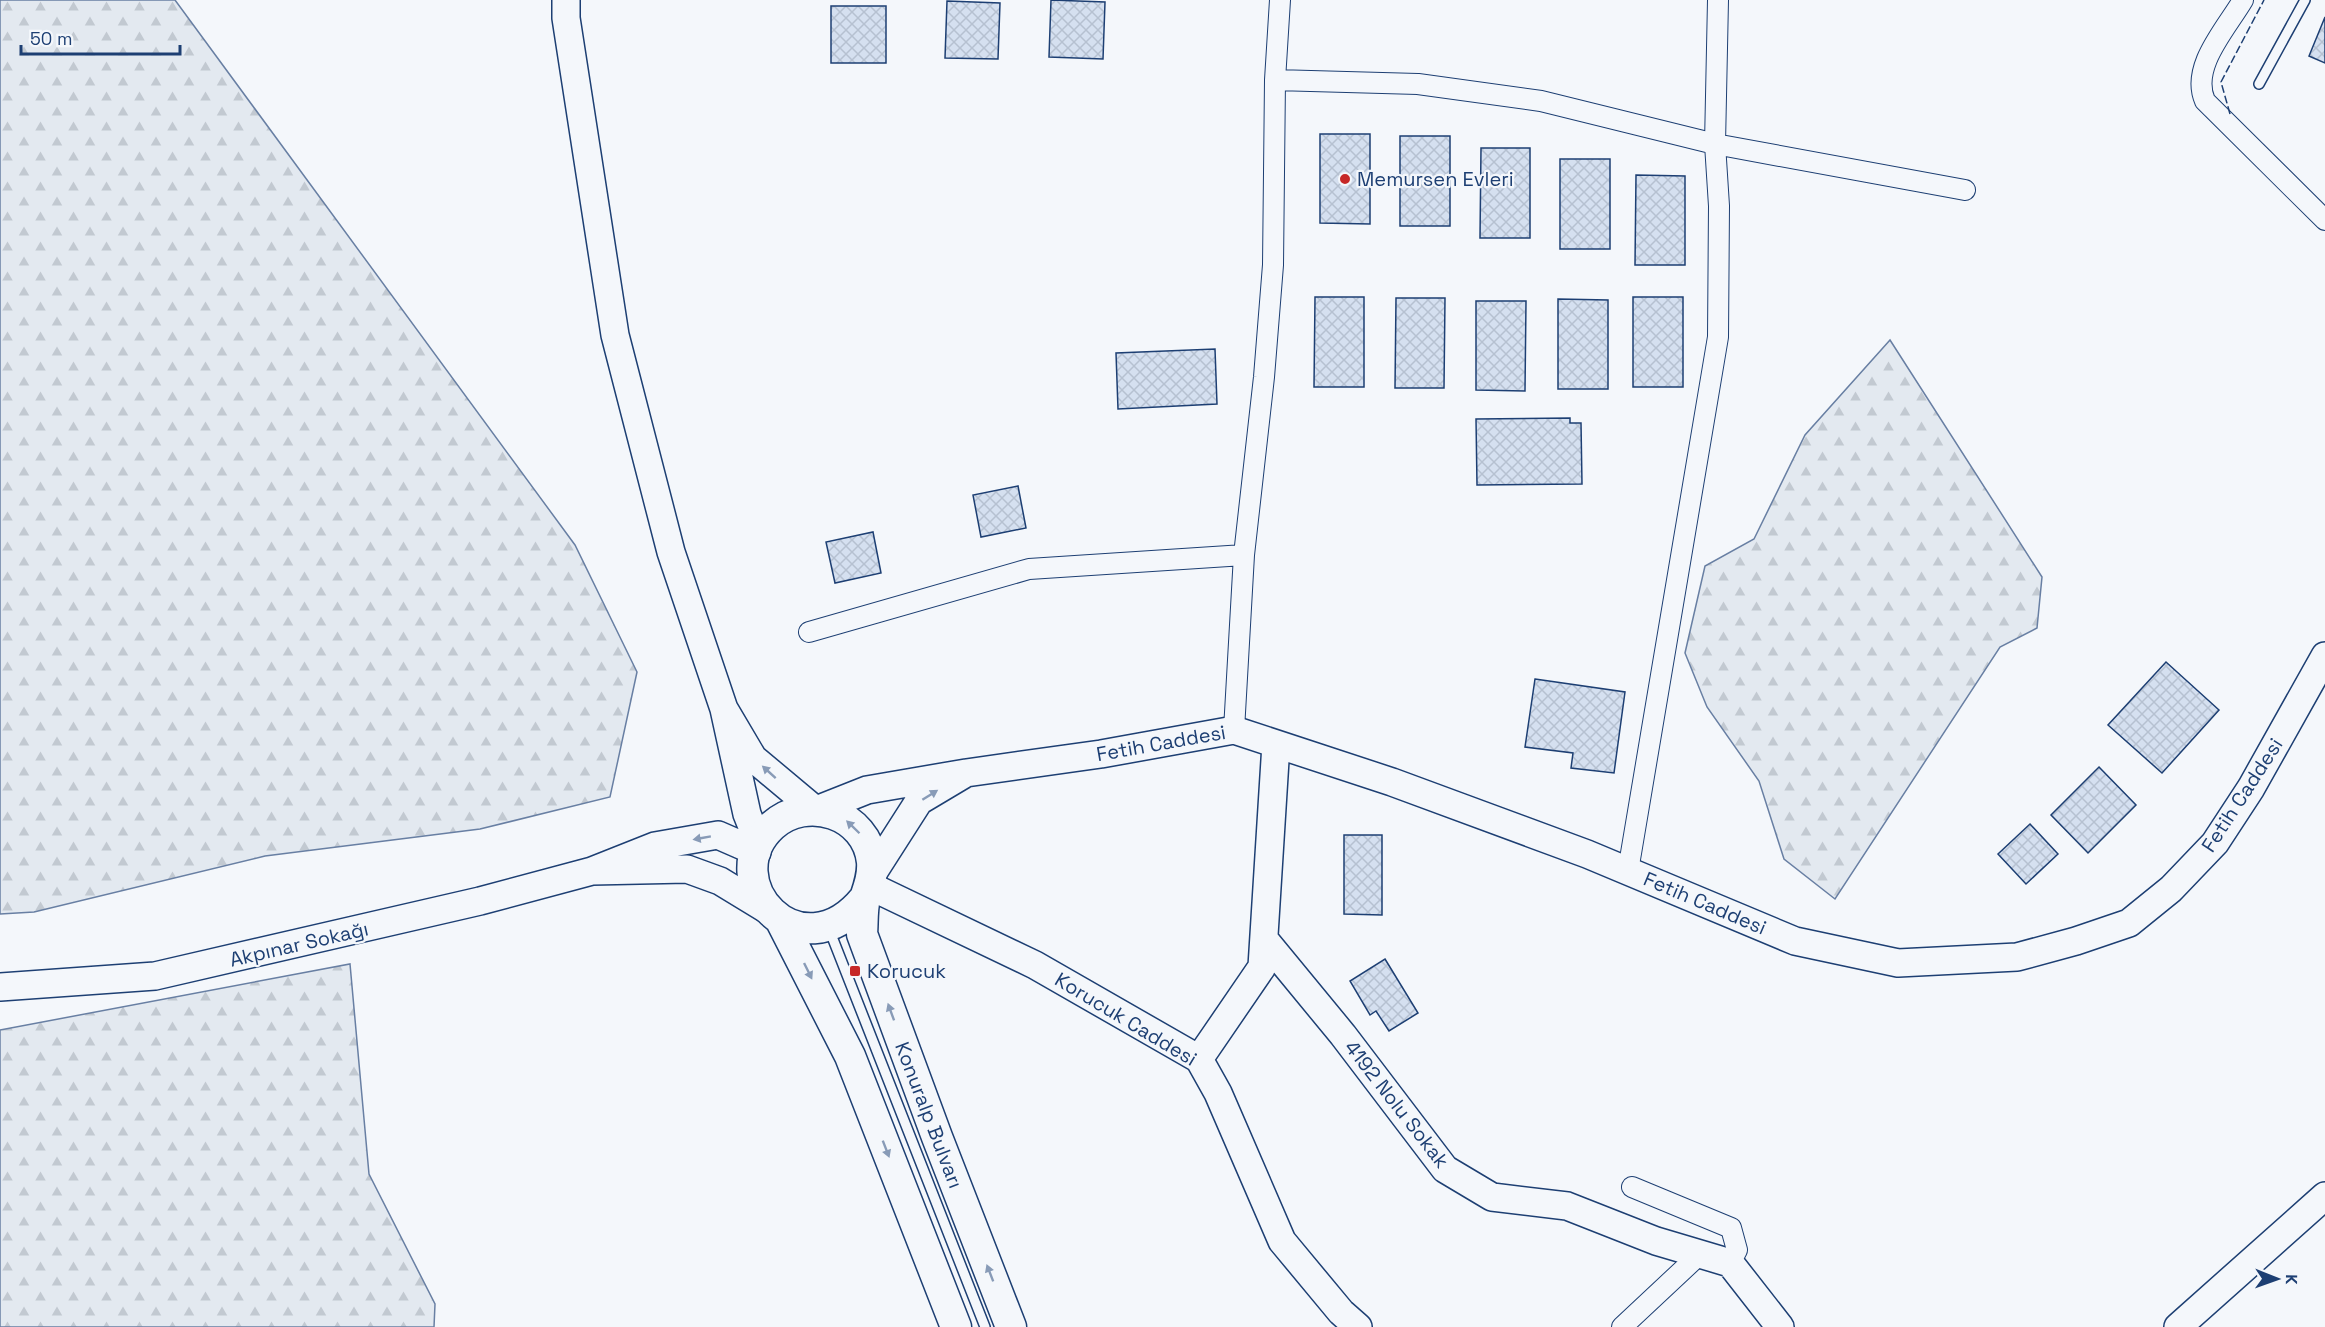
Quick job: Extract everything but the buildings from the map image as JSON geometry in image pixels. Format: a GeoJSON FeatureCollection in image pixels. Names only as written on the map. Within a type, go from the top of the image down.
{"type":"FeatureCollection","features":[{"type":"Feature","properties":{"kind":"main road"},"geometry":{"type":"LineString","coordinates":[[773,914],[797,927],[817,929],[852,914],[869,887],[872,862],[867,843],[855,826],[839,815],[817,809],[800,810],[781,818],[766,832],[758,848],[753,869],[756,889],[773,914],[850,1056],[956,1327]]}},
{"type":"Feature","properties":{"kind":"main road","name":"Konuralp Bulvarı"},"geometry":{"type":"LineString","coordinates":[[869,887],[862,934],[937,1137],[1011,1327]]}},
{"type":"Feature","properties":{"kind":"street"},"geometry":{"type":"LineString","coordinates":[[566,0],[566,18],[615,335],[671,552],[724,709],[747,814],[758,848]]}},
{"type":"Feature","properties":{"kind":"street"},"geometry":{"type":"LineString","coordinates":[[1233,730],[1244,555],[1264,377],[1273,265],[1275,80],[1280,0]]}},
{"type":"Feature","properties":{"kind":"street"},"geometry":{"type":"LineString","coordinates":[[1628,871],[1718,337],[1719,206],[1715,144],[1718,0]]}},
{"type":"Feature","properties":{"kind":"street"},"geometry":{"type":"LineString","coordinates":[[2243,0],[2206,63],[2201,78],[2201,91],[2205,102],[2325,220]]}},
{"type":"Feature","properties":{"kind":"street"},"geometry":{"type":"LineString","coordinates":[[1275,80],[1418,84],[1530,99],[1715,144],[1965,190]]}},
{"type":"Feature","properties":{"kind":"street"},"geometry":{"type":"LineString","coordinates":[[809,632],[1029,569],[1244,555]]}},
{"type":"Feature","properties":{"kind":"street","name":"Fetih Caddesi"},"geometry":{"type":"LineString","coordinates":[[817,809],[867,790],[1101,754],[1233,730],[1392,782],[1628,871],[1795,941],[1898,963],[2017,957],[2076,942],[2129,922],[2171,889],[2215,843],[2251,788],[2325,656]]}},
{"type":"Feature","properties":{"kind":"street"},"geometry":{"type":"LineString","coordinates":[[724,709],[753,758],[817,809]]}},
{"type":"Feature","properties":{"kind":"street"},"geometry":{"type":"LineString","coordinates":[[1200,1059],[1262,967],[1276,744]]}},
{"type":"Feature","properties":{"kind":"street","name":"Fetih Caddesi"},"geometry":{"type":"LineString","coordinates":[[869,887],[920,801],[966,773]]}},
{"type":"Feature","properties":{"kind":"street","name":"Akpınar Sokağı"},"geometry":{"type":"LineString","coordinates":[[0,987],[155,976],[480,901],[592,870],[655,846],[718,835],[758,848]]}},
{"type":"Feature","properties":{"kind":"street","name":"Akpınar Sokağı"},"geometry":{"type":"LineString","coordinates":[[592,870],[687,869],[720,881],[773,914]]}},
{"type":"Feature","properties":{"kind":"street","name":"Korucuk Caddesi"},"geometry":{"type":"LineString","coordinates":[[869,887],[1035,965],[1200,1059],[1218,1093],[1282,1241],[1341,1312],[1358,1327]]}},
{"type":"Feature","properties":{"kind":"street","name":"4192 Nolu Sokak"},"geometry":{"type":"LineString","coordinates":[[1264,939],[1343,1035],[1445,1169],[1492,1197],[1567,1206],[1656,1242],[1730,1263]]}},
{"type":"Feature","properties":{"kind":"street"},"geometry":{"type":"LineString","coordinates":[[1632,1187],[1731,1228],[1737,1250],[1730,1263],[1780,1327]]}},
{"type":"Feature","properties":{"kind":"street"},"geometry":{"type":"LineString","coordinates":[[2178,1327],[2325,1196]]}},
{"type":"Feature","properties":{"kind":"street"},"geometry":{"type":"LineString","coordinates":[[1622,1327],[1700,1254]]}},
{"type":"Feature","properties":{"kind":"lane"},"geometry":{"type":"LineString","coordinates":[[2259,84],[2304,0]]}},
{"type":"Feature","properties":{"kind":"lane"},"geometry":{"type":"LineString","coordinates":[[828,926],[985,1327]]}},
{"type":"Feature","properties":{"kind":"green space"},"geometry":{"type":"Polygon","coordinates":[[[0,0],[175,0],[575,545],[637,672],[610,797],[480,829],[265,856],[34,912],[0,914],[0,0]]]}},
{"type":"Feature","properties":{"kind":"green space"},"geometry":{"type":"Polygon","coordinates":[[[1890,340],[2042,577],[2037,628],[2000,647],[1835,899],[1784,859],[1759,781],[1707,707],[1685,653],[1705,566],[1754,539],[1805,435],[1890,340]]]}},
{"type":"Feature","properties":{"kind":"green space"},"geometry":{"type":"Polygon","coordinates":[[[350,964],[369,1174],[435,1304],[434,1327],[0,1327],[0,1030],[350,964]]]}},
{"type":"Feature","properties":{"kind":"fence"},"geometry":{"type":"LineString","coordinates":[[2230,114],[2221,82],[2264,0]]}},
{"type":"Feature","properties":{"kind":"place","name":"Memursen Evleri"},"geometry":{"type":"Point","coordinates":[1345,179]}},
{"type":"Feature","properties":{"kind":"place","name":"Korucuk"},"geometry":{"type":"Point","coordinates":[855,971]}}]}
